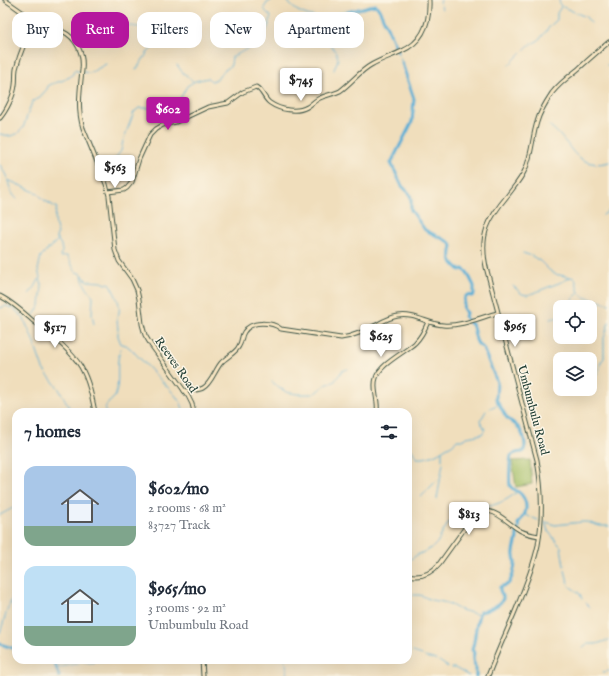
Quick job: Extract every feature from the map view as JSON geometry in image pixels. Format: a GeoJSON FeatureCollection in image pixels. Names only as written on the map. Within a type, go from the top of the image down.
{"type":"FeatureCollection","features":[{"type":"Feature","properties":{"kind":"street","name":"Reeves Road"},"geometry":{"type":"LineString","coordinates":[[5,0],[23,12]]}},
{"type":"Feature","properties":{"kind":"street"},"geometry":{"type":"LineString","coordinates":[[108,192],[124,190],[132,182],[139,159],[150,135],[163,125],[176,122],[206,108],[230,102],[243,92],[256,87],[261,90],[268,102],[277,107],[289,110],[303,109],[318,99],[340,91],[371,65],[408,48],[420,38],[426,28],[429,15],[429,0]]}},
{"type":"Feature","properties":{"kind":"street","name":"Reeves Road"},"geometry":{"type":"LineString","coordinates":[[63,31],[73,39],[81,54],[80,119],[108,192],[115,250],[119,261],[132,279],[138,292],[145,335],[191,401],[193,408]]}},
{"type":"Feature","properties":{"kind":"street","name":"Umbumbulu Road"},"geometry":{"type":"LineString","coordinates":[[488,676],[528,581],[539,536],[541,500],[539,469],[484,258],[484,238],[488,224],[494,212],[519,180],[525,169],[531,153],[536,123],[545,104],[560,84],[609,42]]}},
{"type":"Feature","properties":{"kind":"street"},"geometry":{"type":"LineString","coordinates":[[0,118],[7,109],[14,90],[16,71],[22,48]]}},
{"type":"Feature","properties":{"kind":"street"},"geometry":{"type":"LineString","coordinates":[[0,296],[11,302],[75,358],[85,375],[94,408]]}},
{"type":"Feature","properties":{"kind":"street"},"geometry":{"type":"LineString","coordinates":[[184,391],[199,389],[205,386],[221,364],[239,347],[244,331],[253,325],[272,325],[281,330],[341,338],[358,334],[390,318],[400,315],[411,316],[428,322],[447,326],[497,312]]}},
{"type":"Feature","properties":{"kind":"street"},"geometry":{"type":"LineString","coordinates":[[378,408],[375,382],[378,372],[415,343],[428,322]]}},
{"type":"Feature","properties":{"kind":"street"},"geometry":{"type":"LineString","coordinates":[[412,576],[422,576],[434,570],[440,564],[474,516],[481,513],[495,513],[527,534],[539,536]]}},
{"type":"Feature","properties":{"kind":"street"},"geometry":{"type":"LineString","coordinates":[[202,664],[203,676]]}},
{"type":"Feature","properties":{"kind":"green space"},"geometry":{"type":"Polygon","coordinates":[[[530,460],[532,484],[516,487],[512,461],[530,460]]]}},
{"type":"Feature","properties":{"kind":"waterway"},"geometry":{"type":"LineString","coordinates":[[107,169],[121,151],[123,141],[134,112],[139,108],[148,108],[158,104],[174,104],[181,97],[187,86],[195,81],[208,78],[211,81],[216,80],[220,74],[231,65],[232,57],[259,44],[268,28],[271,16],[264,8],[267,3],[272,0]]}},
{"type":"Feature","properties":{"kind":"waterway"},"geometry":{"type":"LineString","coordinates":[[287,0],[294,8],[303,14],[324,18],[325,32],[328,41],[336,52],[338,59],[334,70]]}},
{"type":"Feature","properties":{"kind":"waterway"},"geometry":{"type":"LineString","coordinates":[[441,0],[440,3],[442,9]]}},
{"type":"Feature","properties":{"kind":"waterway"},"geometry":{"type":"LineString","coordinates":[[509,65],[528,46],[539,40],[557,20],[557,13],[561,7],[559,0]]}},
{"type":"Feature","properties":{"kind":"waterway"},"geometry":{"type":"LineString","coordinates":[[347,12],[376,5],[398,52]]}},
{"type":"Feature","properties":{"kind":"waterway"},"geometry":{"type":"LineString","coordinates":[[563,7],[586,17],[591,23]]}},
{"type":"Feature","properties":{"kind":"waterway"},"geometry":{"type":"LineString","coordinates":[[129,26],[137,27]]}},
{"type":"Feature","properties":{"kind":"waterway"},"geometry":{"type":"LineString","coordinates":[[136,70],[148,52],[153,48]]}},
{"type":"Feature","properties":{"kind":"waterway"},"geometry":{"type":"LineString","coordinates":[[399,55],[402,63]]}},
{"type":"Feature","properties":{"kind":"waterway"},"geometry":{"type":"LineString","coordinates":[[402,63],[414,99],[412,122],[391,163],[402,186],[409,193],[411,198],[411,210],[425,230],[449,242],[452,246],[452,262],[460,270],[463,269],[467,272],[474,286],[474,295],[468,295],[465,297],[463,308],[466,313],[465,317],[469,323],[472,324],[476,340],[483,348],[497,382],[496,399],[507,418],[519,428],[525,442],[523,452],[518,452],[511,456],[510,465],[510,486],[522,495],[526,504],[524,516],[518,524],[519,527]]}},
{"type":"Feature","properties":{"kind":"waterway"},"geometry":{"type":"LineString","coordinates":[[83,72],[90,73],[106,64]]}},
{"type":"Feature","properties":{"kind":"waterway"},"geometry":{"type":"LineString","coordinates":[[177,65],[183,73],[193,81]]}},
{"type":"Feature","properties":{"kind":"waterway"},"geometry":{"type":"LineString","coordinates":[[0,134],[10,136],[17,134],[23,128],[33,101],[38,99],[48,86],[70,77],[74,70],[80,72]]}},
{"type":"Feature","properties":{"kind":"waterway"},"geometry":{"type":"LineString","coordinates":[[550,126],[579,158],[596,164],[609,162]]}},
{"type":"Feature","properties":{"kind":"waterway"},"geometry":{"type":"LineString","coordinates":[[0,165],[7,177],[12,193],[17,199]]}},
{"type":"Feature","properties":{"kind":"waterway"},"geometry":{"type":"LineString","coordinates":[[8,180],[37,193],[44,200],[57,208],[55,220],[58,233],[56,237],[61,245],[62,251]]}},
{"type":"Feature","properties":{"kind":"waterway"},"geometry":{"type":"LineString","coordinates":[[603,215],[609,211]]}},
{"type":"Feature","properties":{"kind":"waterway"},"geometry":{"type":"LineString","coordinates":[[34,315],[40,306],[42,286],[38,270],[41,256],[58,240]]}},
{"type":"Feature","properties":{"kind":"waterway"},"geometry":{"type":"LineString","coordinates":[[62,252],[60,255],[61,257],[67,256],[76,272],[82,274],[86,280],[101,282]]}},
{"type":"Feature","properties":{"kind":"waterway"},"geometry":{"type":"LineString","coordinates":[[523,253],[540,261],[554,274],[575,278],[579,293],[584,297],[609,304]]}},
{"type":"Feature","properties":{"kind":"waterway"},"geometry":{"type":"LineString","coordinates":[[82,275],[83,281],[93,296],[92,314],[94,324]]}},
{"type":"Feature","properties":{"kind":"waterway"},"geometry":{"type":"LineString","coordinates":[[513,286],[522,294],[528,295],[564,281],[570,277]]}},
{"type":"Feature","properties":{"kind":"waterway"},"geometry":{"type":"LineString","coordinates":[[29,294],[40,278]]}},
{"type":"Feature","properties":{"kind":"waterway"},"geometry":{"type":"LineString","coordinates":[[102,282],[106,284],[109,283],[115,294],[119,307],[118,316]]}},
{"type":"Feature","properties":{"kind":"waterway"},"geometry":{"type":"LineString","coordinates":[[573,300],[574,297],[579,293]]}},
{"type":"Feature","properties":{"kind":"waterway"},"geometry":{"type":"LineString","coordinates":[[0,308],[6,306],[12,308]]}},
{"type":"Feature","properties":{"kind":"waterway"},"geometry":{"type":"LineString","coordinates":[[14,309],[23,317],[43,369],[59,389],[70,408]]}},
{"type":"Feature","properties":{"kind":"waterway"},"geometry":{"type":"LineString","coordinates":[[117,318],[118,330]]}},
{"type":"Feature","properties":{"kind":"waterway"},"geometry":{"type":"LineString","coordinates":[[597,374],[604,358],[604,338],[609,322]]}},
{"type":"Feature","properties":{"kind":"waterway"},"geometry":{"type":"LineString","coordinates":[[118,332],[121,344],[126,345],[131,349],[175,395],[183,408]]}},
{"type":"Feature","properties":{"kind":"waterway"},"geometry":{"type":"LineString","coordinates":[[106,408],[108,403],[115,396],[117,390],[118,360],[121,348]]}},
{"type":"Feature","properties":{"kind":"waterway"},"geometry":{"type":"LineString","coordinates":[[315,393],[325,385],[334,382],[342,371],[348,369]]}},
{"type":"Feature","properties":{"kind":"waterway"},"geometry":{"type":"LineString","coordinates":[[272,382],[286,392],[313,394]]}},
{"type":"Feature","properties":{"kind":"waterway"},"geometry":{"type":"LineString","coordinates":[[490,408],[499,404]]}},
{"type":"Feature","properties":{"kind":"waterway"},"geometry":{"type":"LineString","coordinates":[[412,450],[417,458],[425,458],[432,456],[452,445],[457,440],[482,434],[485,429],[480,421],[486,411]]}},
{"type":"Feature","properties":{"kind":"waterway"},"geometry":{"type":"LineString","coordinates":[[442,451],[442,460]]}},
{"type":"Feature","properties":{"kind":"waterway"},"geometry":{"type":"LineString","coordinates":[[437,499],[443,463]]}},
{"type":"Feature","properties":{"kind":"waterway"},"geometry":{"type":"LineString","coordinates":[[421,497],[440,477]]}},
{"type":"Feature","properties":{"kind":"waterway"},"geometry":{"type":"LineString","coordinates":[[478,508],[500,503],[518,491]]}},
{"type":"Feature","properties":{"kind":"waterway"},"geometry":{"type":"LineString","coordinates":[[0,515],[12,509]]}},
{"type":"Feature","properties":{"kind":"waterway"},"geometry":{"type":"LineString","coordinates":[[427,550],[432,548],[437,543],[448,523],[475,509]]}},
{"type":"Feature","properties":{"kind":"waterway"},"geometry":{"type":"LineString","coordinates":[[524,514],[530,517]]}},
{"type":"Feature","properties":{"kind":"waterway"},"geometry":{"type":"LineString","coordinates":[[533,518],[538,520]]}},
{"type":"Feature","properties":{"kind":"waterway"},"geometry":{"type":"LineString","coordinates":[[543,521],[555,525],[587,522],[600,526],[609,526]]}},
{"type":"Feature","properties":{"kind":"waterway"},"geometry":{"type":"LineString","coordinates":[[545,522],[548,531],[561,547],[564,566]]}},
{"type":"Feature","properties":{"kind":"waterway"},"geometry":{"type":"LineString","coordinates":[[475,666],[473,660],[474,652],[472,650],[478,617],[480,612],[494,607],[503,599],[500,592],[500,587],[508,584],[513,573],[515,562],[514,549],[517,540],[517,530]]}},
{"type":"Feature","properties":{"kind":"waterway"},"geometry":{"type":"LineString","coordinates":[[412,558],[426,551]]}},
{"type":"Feature","properties":{"kind":"waterway"},"geometry":{"type":"LineString","coordinates":[[565,570],[569,586],[575,590]]}},
{"type":"Feature","properties":{"kind":"waterway"},"geometry":{"type":"LineString","coordinates":[[576,591],[580,594],[582,599]]}},
{"type":"Feature","properties":{"kind":"waterway"},"geometry":{"type":"LineString","coordinates":[[413,595],[420,595],[429,599]]}},
{"type":"Feature","properties":{"kind":"waterway"},"geometry":{"type":"LineString","coordinates":[[0,633],[12,598]]}},
{"type":"Feature","properties":{"kind":"waterway"},"geometry":{"type":"LineString","coordinates":[[431,600],[443,602],[458,609],[479,615]]}},
{"type":"Feature","properties":{"kind":"waterway"},"geometry":{"type":"LineString","coordinates":[[586,603],[590,607]]}},
{"type":"Feature","properties":{"kind":"waterway"},"geometry":{"type":"LineString","coordinates":[[583,647],[587,644],[596,644],[606,641]]}},
{"type":"Feature","properties":{"kind":"waterway"},"geometry":{"type":"LineString","coordinates":[[0,644],[12,648]]}},
{"type":"Feature","properties":{"kind":"waterway"},"geometry":{"type":"LineString","coordinates":[[413,652],[422,655]]}},
{"type":"Feature","properties":{"kind":"waterway"},"geometry":{"type":"LineString","coordinates":[[425,657],[436,660]]}},
{"type":"Feature","properties":{"kind":"waterway"},"geometry":{"type":"LineString","coordinates":[[439,661],[448,667]]}},
{"type":"Feature","properties":{"kind":"waterway"},"geometry":{"type":"LineString","coordinates":[[55,664],[59,676]]}},
{"type":"Feature","properties":{"kind":"waterway"},"geometry":{"type":"LineString","coordinates":[[57,668],[76,664]]}},
{"type":"Feature","properties":{"kind":"waterway"},"geometry":{"type":"LineString","coordinates":[[286,664],[286,676]]}},
{"type":"Feature","properties":{"kind":"waterway"},"geometry":{"type":"LineString","coordinates":[[451,668],[455,668],[469,676]]}},
{"type":"Feature","properties":{"kind":"waterway"},"geometry":{"type":"LineString","coordinates":[[476,668],[476,676]]}},
{"type":"Feature","properties":{"kind":"waterway"},"geometry":{"type":"LineString","coordinates":[[603,672],[609,671]]}}]}
